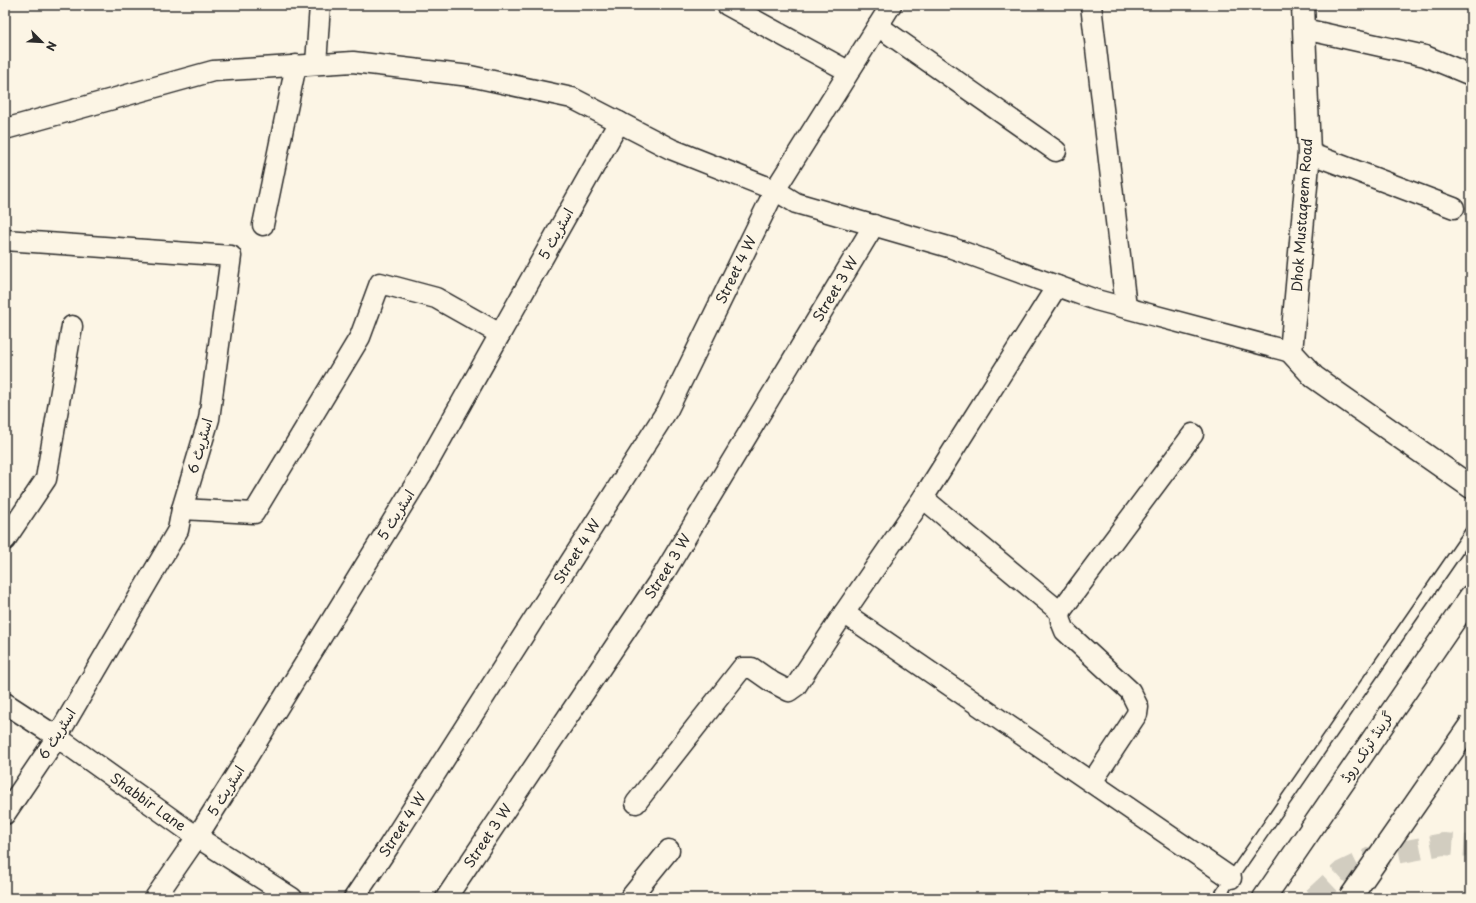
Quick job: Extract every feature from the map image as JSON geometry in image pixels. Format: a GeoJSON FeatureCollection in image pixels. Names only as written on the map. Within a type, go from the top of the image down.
{"type":"FeatureCollection","features":[{"type":"Feature","properties":{"kind":"main road","name":"Dhok Mustaqeem Road"},"geometry":{"type":"LineString","coordinates":[[1291,352],[1309,153],[1303,5]]}},
{"type":"Feature","properties":{"kind":"main road"},"geometry":{"type":"LineString","coordinates":[[1291,352],[1314,377],[1471,486]]}},
{"type":"Feature","properties":{"kind":"main road","name":"گرینڈ ٹرنک روڈ"},"geometry":{"type":"LineString","coordinates":[[1264,898],[1471,596]]}},
{"type":"Feature","properties":{"kind":"main road"},"geometry":{"type":"LineString","coordinates":[[1350,898],[1471,724]]}},
{"type":"Feature","properties":{"kind":"street"},"geometry":{"type":"LineString","coordinates":[[316,64],[320,5]]}},
{"type":"Feature","properties":{"kind":"street"},"geometry":{"type":"LineString","coordinates":[[727,5],[848,71]]}},
{"type":"Feature","properties":{"kind":"street","name":"Street 4 W"},"geometry":{"type":"LineString","coordinates":[[354,898],[389,846],[668,409],[775,190],[848,71],[891,5]]}},
{"type":"Feature","properties":{"kind":"street"},"geometry":{"type":"LineString","coordinates":[[1091,5],[1126,307]]}},
{"type":"Feature","properties":{"kind":"street"},"geometry":{"type":"LineString","coordinates":[[878,26],[1056,150]]}},
{"type":"Feature","properties":{"kind":"street"},"geometry":{"type":"LineString","coordinates":[[1304,29],[1425,56],[1471,75]]}},
{"type":"Feature","properties":{"kind":"street"},"geometry":{"type":"LineString","coordinates":[[5,129],[212,71],[353,62],[470,76],[572,98],[672,148],[775,190],[796,203],[952,248],[1096,300],[1291,352]]}},
{"type":"Feature","properties":{"kind":"street"},"geometry":{"type":"LineString","coordinates":[[263,225],[296,66]]}},
{"type":"Feature","properties":{"kind":"street","name":"اسٹریٹ 5"},"geometry":{"type":"LineString","coordinates":[[155,898],[197,837],[421,475],[619,122]]}},
{"type":"Feature","properties":{"kind":"street"},"geometry":{"type":"LineString","coordinates":[[1309,153],[1454,208]]}},
{"type":"Feature","properties":{"kind":"street","name":"Street 3 W"},"geometry":{"type":"LineString","coordinates":[[446,898],[663,575],[874,225]]}},
{"type":"Feature","properties":{"kind":"street","name":"اسٹریٹ 6"},"geometry":{"type":"LineString","coordinates":[[5,240],[231,256],[209,419],[182,509],[178,530],[57,737],[5,814]]}},
{"type":"Feature","properties":{"kind":"street"},"geometry":{"type":"LineString","coordinates":[[182,509],[254,513],[360,337],[380,283],[436,298],[500,334]]}},
{"type":"Feature","properties":{"kind":"street"},"geometry":{"type":"LineString","coordinates":[[636,803],[742,668],[752,668],[772,682],[789,691],[796,686],[923,498],[1057,286]]}},
{"type":"Feature","properties":{"kind":"street"},"geometry":{"type":"LineString","coordinates":[[5,540],[46,479],[72,326]]}},
{"type":"Feature","properties":{"kind":"street"},"geometry":{"type":"LineString","coordinates":[[1092,782],[1137,714],[1138,708],[1130,691],[1065,631],[1061,621],[1060,612],[1193,434]]}},
{"type":"Feature","properties":{"kind":"street"},"geometry":{"type":"LineString","coordinates":[[923,498],[1060,612]]}},
{"type":"Feature","properties":{"kind":"street"},"geometry":{"type":"LineString","coordinates":[[844,613],[1232,878]]}},
{"type":"Feature","properties":{"kind":"street","name":"Shabbir Lane"},"geometry":{"type":"LineString","coordinates":[[5,703],[57,737],[197,837],[292,898]]}},
{"type":"Feature","properties":{"kind":"street"},"geometry":{"type":"LineString","coordinates":[[630,898],[669,850]]}},
{"type":"Feature","properties":{"kind":"lane"},"geometry":{"type":"LineString","coordinates":[[1218,898],[1471,532]]}},
{"type":"Feature","properties":{"kind":"tunnel"},"geometry":{"type":"LineString","coordinates":[[1314,898],[1342,872],[1371,858],[1443,844],[1471,846]]}}]}
